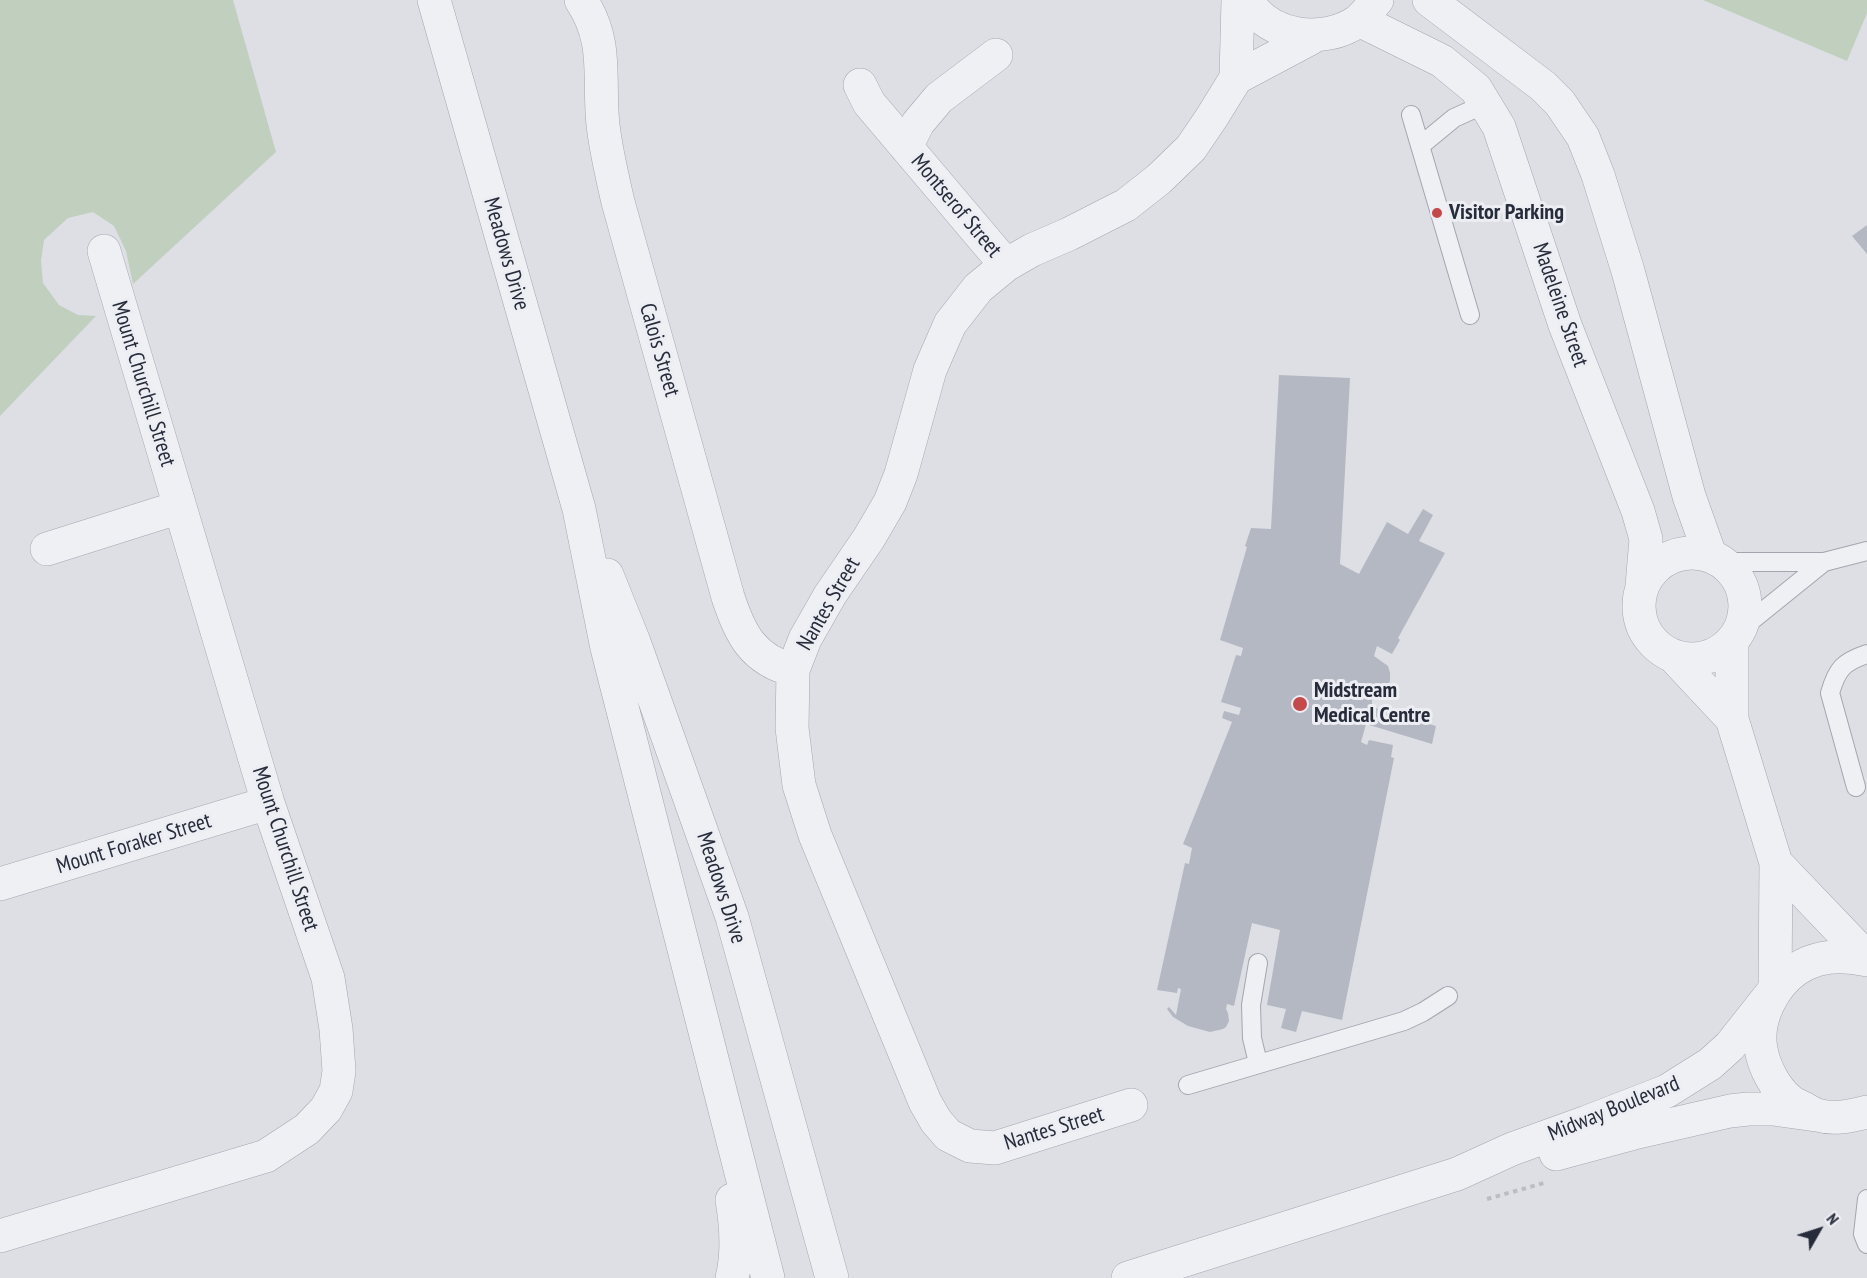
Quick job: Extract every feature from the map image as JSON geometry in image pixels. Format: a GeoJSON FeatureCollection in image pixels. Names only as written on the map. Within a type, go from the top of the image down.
{"type":"FeatureCollection","features":[{"type":"Feature","properties":{"kind":"street","name":"Meadows Drive"},"geometry":{"type":"LineString","coordinates":[[434,0],[579,509],[607,648],[768,1278]]}},
{"type":"Feature","properties":{"kind":"street","name":"Calois Street"},"geometry":{"type":"LineString","coordinates":[[581,0],[591,15],[597,34],[602,63],[606,152],[618,202],[728,597],[746,641],[776,666],[793,670]]}},
{"type":"Feature","properties":{"kind":"street"},"geometry":{"type":"LineString","coordinates":[[1238,0],[1236,78],[1316,36]]}},
{"type":"Feature","properties":{"kind":"street","name":"Madeleine Street"},"geometry":{"type":"LineString","coordinates":[[1247,0],[1271,24],[1292,33],[1316,36],[1338,31],[1368,10],[1442,61],[1476,89],[1499,127],[1565,325],[1638,511],[1646,540],[1638,604],[1641,622],[1648,637],[1660,649],[1674,657],[1732,719]]}},
{"type":"Feature","properties":{"kind":"street","name":"Madeleine Street"},"geometry":{"type":"LineString","coordinates":[[1429,0],[1543,86],[1560,103],[1583,137],[1598,175],[1628,271],[1689,496],[1717,559],[1734,573],[1742,586],[1746,600],[1745,615],[1737,635],[1732,719],[1776,863],[1775,989]]}},
{"type":"Feature","properties":{"kind":"street","name":"Montserof Street"},"geometry":{"type":"LineString","coordinates":[[906,147],[918,123],[939,98],[996,55]]}},
{"type":"Feature","properties":{"kind":"street","name":"Nantes Street"},"geometry":{"type":"LineString","coordinates":[[1131,1105],[995,1148],[970,1146],[948,1135],[936,1121],[925,1102],[815,835],[799,785],[792,728],[793,670],[805,639],[830,595],[869,538],[890,502],[901,474],[930,370],[950,324],[978,288],[1006,265],[1126,205],[1159,179],[1191,148],[1236,78]]}},
{"type":"Feature","properties":{"kind":"street","name":"Montserof Street"},"geometry":{"type":"LineString","coordinates":[[860,85],[869,103],[1006,265]]}},
{"type":"Feature","properties":{"kind":"street","name":"Mount Churchill Street"},"geometry":{"type":"LineString","coordinates":[[0,1236],[266,1156],[307,1129],[326,1109],[336,1091],[339,1071],[336,1029],[328,978],[268,803],[104,251]]}},
{"type":"Feature","properties":{"kind":"street"},"geometry":{"type":"LineString","coordinates":[[47,549],[180,507]]}},
{"type":"Feature","properties":{"kind":"street","name":"Meadows Drive"},"geometry":{"type":"LineString","coordinates":[[579,509],[634,642],[732,917],[832,1278]]}},
{"type":"Feature","properties":{"kind":"street"},"geometry":{"type":"LineString","coordinates":[[1642,586],[1650,572],[1662,561],[1677,554],[1694,552],[1717,559]]}},
{"type":"Feature","properties":{"kind":"street"},"geometry":{"type":"LineString","coordinates":[[1674,657],[1691,660],[1707,658],[1721,651],[1737,635]]}},
{"type":"Feature","properties":{"kind":"street","name":"Mount Foraker Street"},"geometry":{"type":"LineString","coordinates":[[0,884],[268,803]]}},
{"type":"Feature","properties":{"kind":"street","name":"Madeleine Street"},"geometry":{"type":"LineString","coordinates":[[1776,863],[1867,959]]}},
{"type":"Feature","properties":{"kind":"street","name":"Midway Boulevard"},"geometry":{"type":"LineString","coordinates":[[1128,1278],[1457,1174],[1512,1149],[1666,1091],[1710,1064],[1730,1046],[1788,975],[1804,965],[1825,957],[1848,956],[1867,959]]}},
{"type":"Feature","properties":{"kind":"street","name":"Midway Boulevard"},"geometry":{"type":"LineString","coordinates":[[1775,989],[1762,1017],[1760,1048],[1770,1077],[1789,1100],[1816,1115]]}},
{"type":"Feature","properties":{"kind":"street"},"geometry":{"type":"LineString","coordinates":[[699,1005],[734,1212],[736,1263],[732,1278]]}},
{"type":"Feature","properties":{"kind":"street","name":"Midway Boulevard"},"geometry":{"type":"LineString","coordinates":[[1457,1174],[1505,1167],[1634,1133],[1730,1111],[1773,1109],[1846,1118],[1867,1113]]}},
{"type":"Feature","properties":{"kind":"lane"},"geometry":{"type":"LineString","coordinates":[[1420,146],[1454,118],[1485,104]]}},
{"type":"Feature","properties":{"kind":"lane"},"geometry":{"type":"LineString","coordinates":[[1411,115],[1470,315]]}},
{"type":"Feature","properties":{"kind":"lane"},"geometry":{"type":"LineString","coordinates":[[1717,559],[1824,562],[1867,551]]}},
{"type":"Feature","properties":{"kind":"lane"},"geometry":{"type":"LineString","coordinates":[[1737,635],[1824,562]]}},
{"type":"Feature","properties":{"kind":"lane"},"geometry":{"type":"LineString","coordinates":[[1856,787],[1830,693],[1841,667],[1867,654]]}},
{"type":"Feature","properties":{"kind":"lane"},"geometry":{"type":"LineString","coordinates":[[1257,963],[1251,1005],[1252,1038],[1258,1063]]}},
{"type":"Feature","properties":{"kind":"lane"},"geometry":{"type":"LineString","coordinates":[[1188,1085],[1404,1021],[1448,996]]}},
{"type":"Feature","properties":{"kind":"lane"},"geometry":{"type":"LineString","coordinates":[[1867,1199],[1863,1234],[1867,1244]]}},
{"type":"Feature","properties":{"kind":"path"},"geometry":{"type":"LineString","coordinates":[[1478,1202],[1547,1182]]}},
{"type":"Feature","properties":{"kind":"green space"},"geometry":{"type":"Polygon","coordinates":[[[0,0],[233,0],[276,152],[133,284],[126,251],[114,226],[93,212],[68,218],[44,240],[41,261],[43,283],[59,305],[78,315],[96,316],[0,416],[0,0]]]}},
{"type":"Feature","properties":{"kind":"green space"},"geometry":{"type":"Polygon","coordinates":[[[1703,0],[1867,0],[1867,13],[1847,61],[1703,0]]]}},
{"type":"Feature","properties":{"kind":"building"},"geometry":{"type":"Polygon","coordinates":[[[1867,225],[1867,254],[1852,236],[1867,225]]]}},
{"type":"Feature","properties":{"kind":"building","name":"Midstream Medical Centre"},"geometry":{"type":"Polygon","coordinates":[[[1279,375],[1350,378],[1340,564],[1359,574],[1387,522],[1408,534],[1423,509],[1433,515],[1419,541],[1445,553],[1398,638],[1400,640],[1392,654],[1377,646],[1374,656],[1388,666],[1390,680],[1388,688],[1381,695],[1372,699],[1372,707],[1436,726],[1432,744],[1366,724],[1361,742],[1367,745],[1369,740],[1393,745],[1391,757],[1394,758],[1342,1020],[1302,1011],[1296,1032],[1281,1028],[1286,1009],[1267,1005],[1280,930],[1252,923],[1234,1006],[1227,1004],[1229,1021],[1223,1029],[1210,1032],[1188,1026],[1173,1017],[1167,1009],[1169,1007],[1176,1015],[1181,989],[1178,988],[1177,993],[1157,990],[1185,863],[1189,864],[1192,848],[1183,844],[1232,722],[1222,718],[1224,711],[1239,715],[1241,708],[1221,702],[1236,655],[1241,656],[1243,648],[1220,640],[1251,528],[1271,529],[1279,375]]]}},
{"type":"Feature","properties":{"kind":"place","name":"Visitor Parking"},"geometry":{"type":"Point","coordinates":[1437,213]}},
{"type":"Feature","properties":{"kind":"place","name":"Midstream Medical Centre"},"geometry":{"type":"Point","coordinates":[1300,704]}}]}
